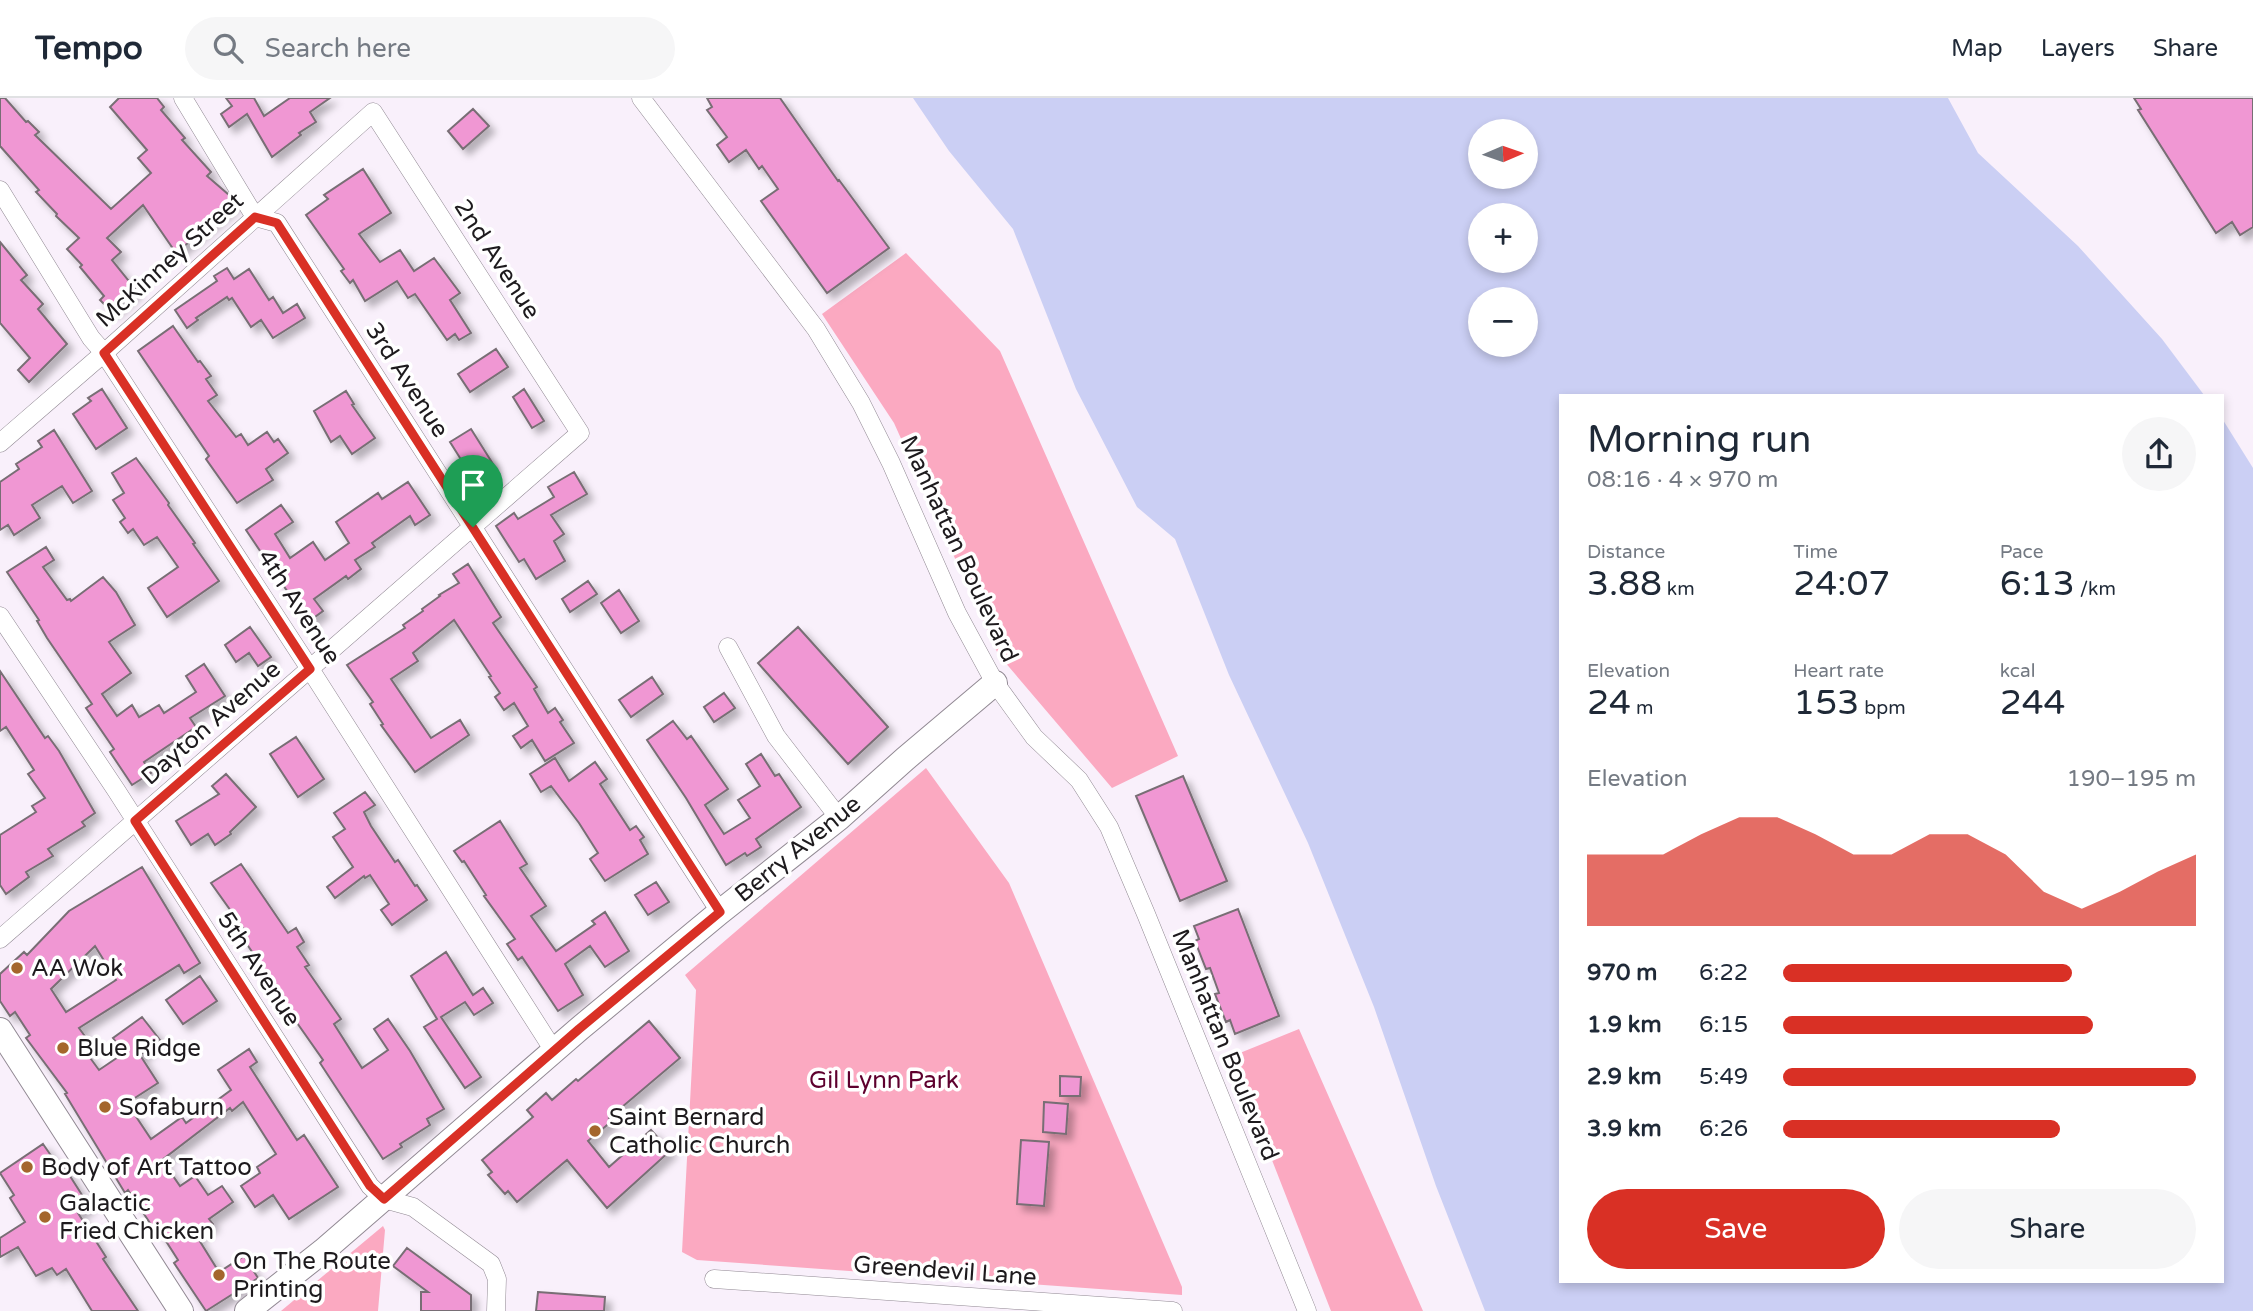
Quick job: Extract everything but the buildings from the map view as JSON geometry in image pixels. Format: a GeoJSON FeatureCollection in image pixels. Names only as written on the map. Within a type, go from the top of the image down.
{"type":"FeatureCollection","features":[{"type":"Feature","properties":{"kind":"street","name":"3rd Avenue"},"geometry":{"type":"LineString","coordinates":[[183,98],[255,217],[277,223],[720,912]]}},
{"type":"Feature","properties":{"kind":"street","name":"Manhattan Boulevard"},"geometry":{"type":"LineString","coordinates":[[641,98],[816,329],[861,403],[891,463],[957,613],[995,683],[1034,737],[1079,780],[1109,827],[1307,1311]]}},
{"type":"Feature","properties":{"kind":"street","name":"McKinney Street"},"geometry":{"type":"LineString","coordinates":[[0,443],[373,112]]}},
{"type":"Feature","properties":{"kind":"street","name":"2nd Avenue"},"geometry":{"type":"LineString","coordinates":[[373,112],[580,433]]}},
{"type":"Feature","properties":{"kind":"street","name":"4th Avenue"},"geometry":{"type":"LineString","coordinates":[[0,190],[91,338],[104,353],[310,669],[554,1051]]}},
{"type":"Feature","properties":{"kind":"street","name":"Dayton Avenue"},"geometry":{"type":"LineString","coordinates":[[0,939],[580,433]]}},
{"type":"Feature","properties":{"kind":"street","name":"5th Avenue"},"geometry":{"type":"LineString","coordinates":[[0,616],[370,1186],[384,1199]]}},
{"type":"Feature","properties":{"kind":"street"},"geometry":{"type":"LineString","coordinates":[[728,647],[776,736],[839,818]]}},
{"type":"Feature","properties":{"kind":"street","name":"Berry Avenue"},"geometry":{"type":"LineString","coordinates":[[247,1311],[384,1199],[554,1051],[720,912],[839,818],[995,683]]}},
{"type":"Feature","properties":{"kind":"street"},"geometry":{"type":"LineString","coordinates":[[0,1030],[181,1311]]}},
{"type":"Feature","properties":{"kind":"street"},"geometry":{"type":"LineString","coordinates":[[384,1199],[413,1207],[491,1264],[497,1279],[496,1311]]}},
{"type":"Feature","properties":{"kind":"street","name":"Greendevil Lane"},"geometry":{"type":"LineString","coordinates":[[714,1279],[963,1304],[1173,1311]]}},
{"type":"Feature","properties":{"kind":"green space"},"geometry":{"type":"Polygon","coordinates":[[[906,253],[1000,351],[1178,756],[1112,788],[998,654],[894,423],[822,314],[906,253]]]}},
{"type":"Feature","properties":{"kind":"green space","name":"Gil Lynn Park"},"geometry":{"type":"Polygon","coordinates":[[[926,768],[1009,883],[1182,1287],[1182,1295],[697,1260],[682,1252],[696,990],[685,975],[926,768]]]}},
{"type":"Feature","properties":{"kind":"green space"},"geometry":{"type":"Polygon","coordinates":[[[1299,1029],[1423,1311],[1331,1311],[1230,1057],[1299,1029]]]}},
{"type":"Feature","properties":{"kind":"green space"},"geometry":{"type":"Polygon","coordinates":[[[383,1226],[385,1230],[378,1311],[281,1311],[383,1226]]]}},
{"type":"Feature","properties":{"kind":"water"},"geometry":{"type":"Polygon","coordinates":[[[913,98],[1948,98],[1978,153],[2078,246],[2162,339],[2203,394],[1559,394],[1559,1283],[2224,1283],[2224,422],[2253,468],[2253,1311],[1485,1311],[1436,1186],[1374,1007],[1308,843],[1229,675],[1175,539],[1137,507],[1076,389],[1013,229],[949,151],[913,98]]]}},
{"type":"Feature","properties":{"kind":"place","name":"AA Wok"},"geometry":{"type":"Point","coordinates":[17,968]}},
{"type":"Feature","properties":{"kind":"place","name":"Blue Ridge"},"geometry":{"type":"Point","coordinates":[63,1048]}},
{"type":"Feature","properties":{"kind":"place","name":"Sofaburn"},"geometry":{"type":"Point","coordinates":[105,1107]}},
{"type":"Feature","properties":{"kind":"place","name":"Saint Bernard Catholic Church"},"geometry":{"type":"Point","coordinates":[595,1131]}},
{"type":"Feature","properties":{"kind":"place","name":"Body of Art Tattoo"},"geometry":{"type":"Point","coordinates":[27,1167]}},
{"type":"Feature","properties":{"kind":"place","name":"Galactic Fried Chicken"},"geometry":{"type":"Point","coordinates":[45,1217]}},
{"type":"Feature","properties":{"kind":"place","name":"On The Route Printing"},"geometry":{"type":"Point","coordinates":[219,1275]}},
{"type":"Feature","properties":{"kind":"route"},"geometry":{"type":"LineString","coordinates":[[255,217],[277,223],[473,527],[720,912],[579,1029],[384,1199],[370,1186],[135,821],[310,669],[104,353],[255,217]]}}]}
